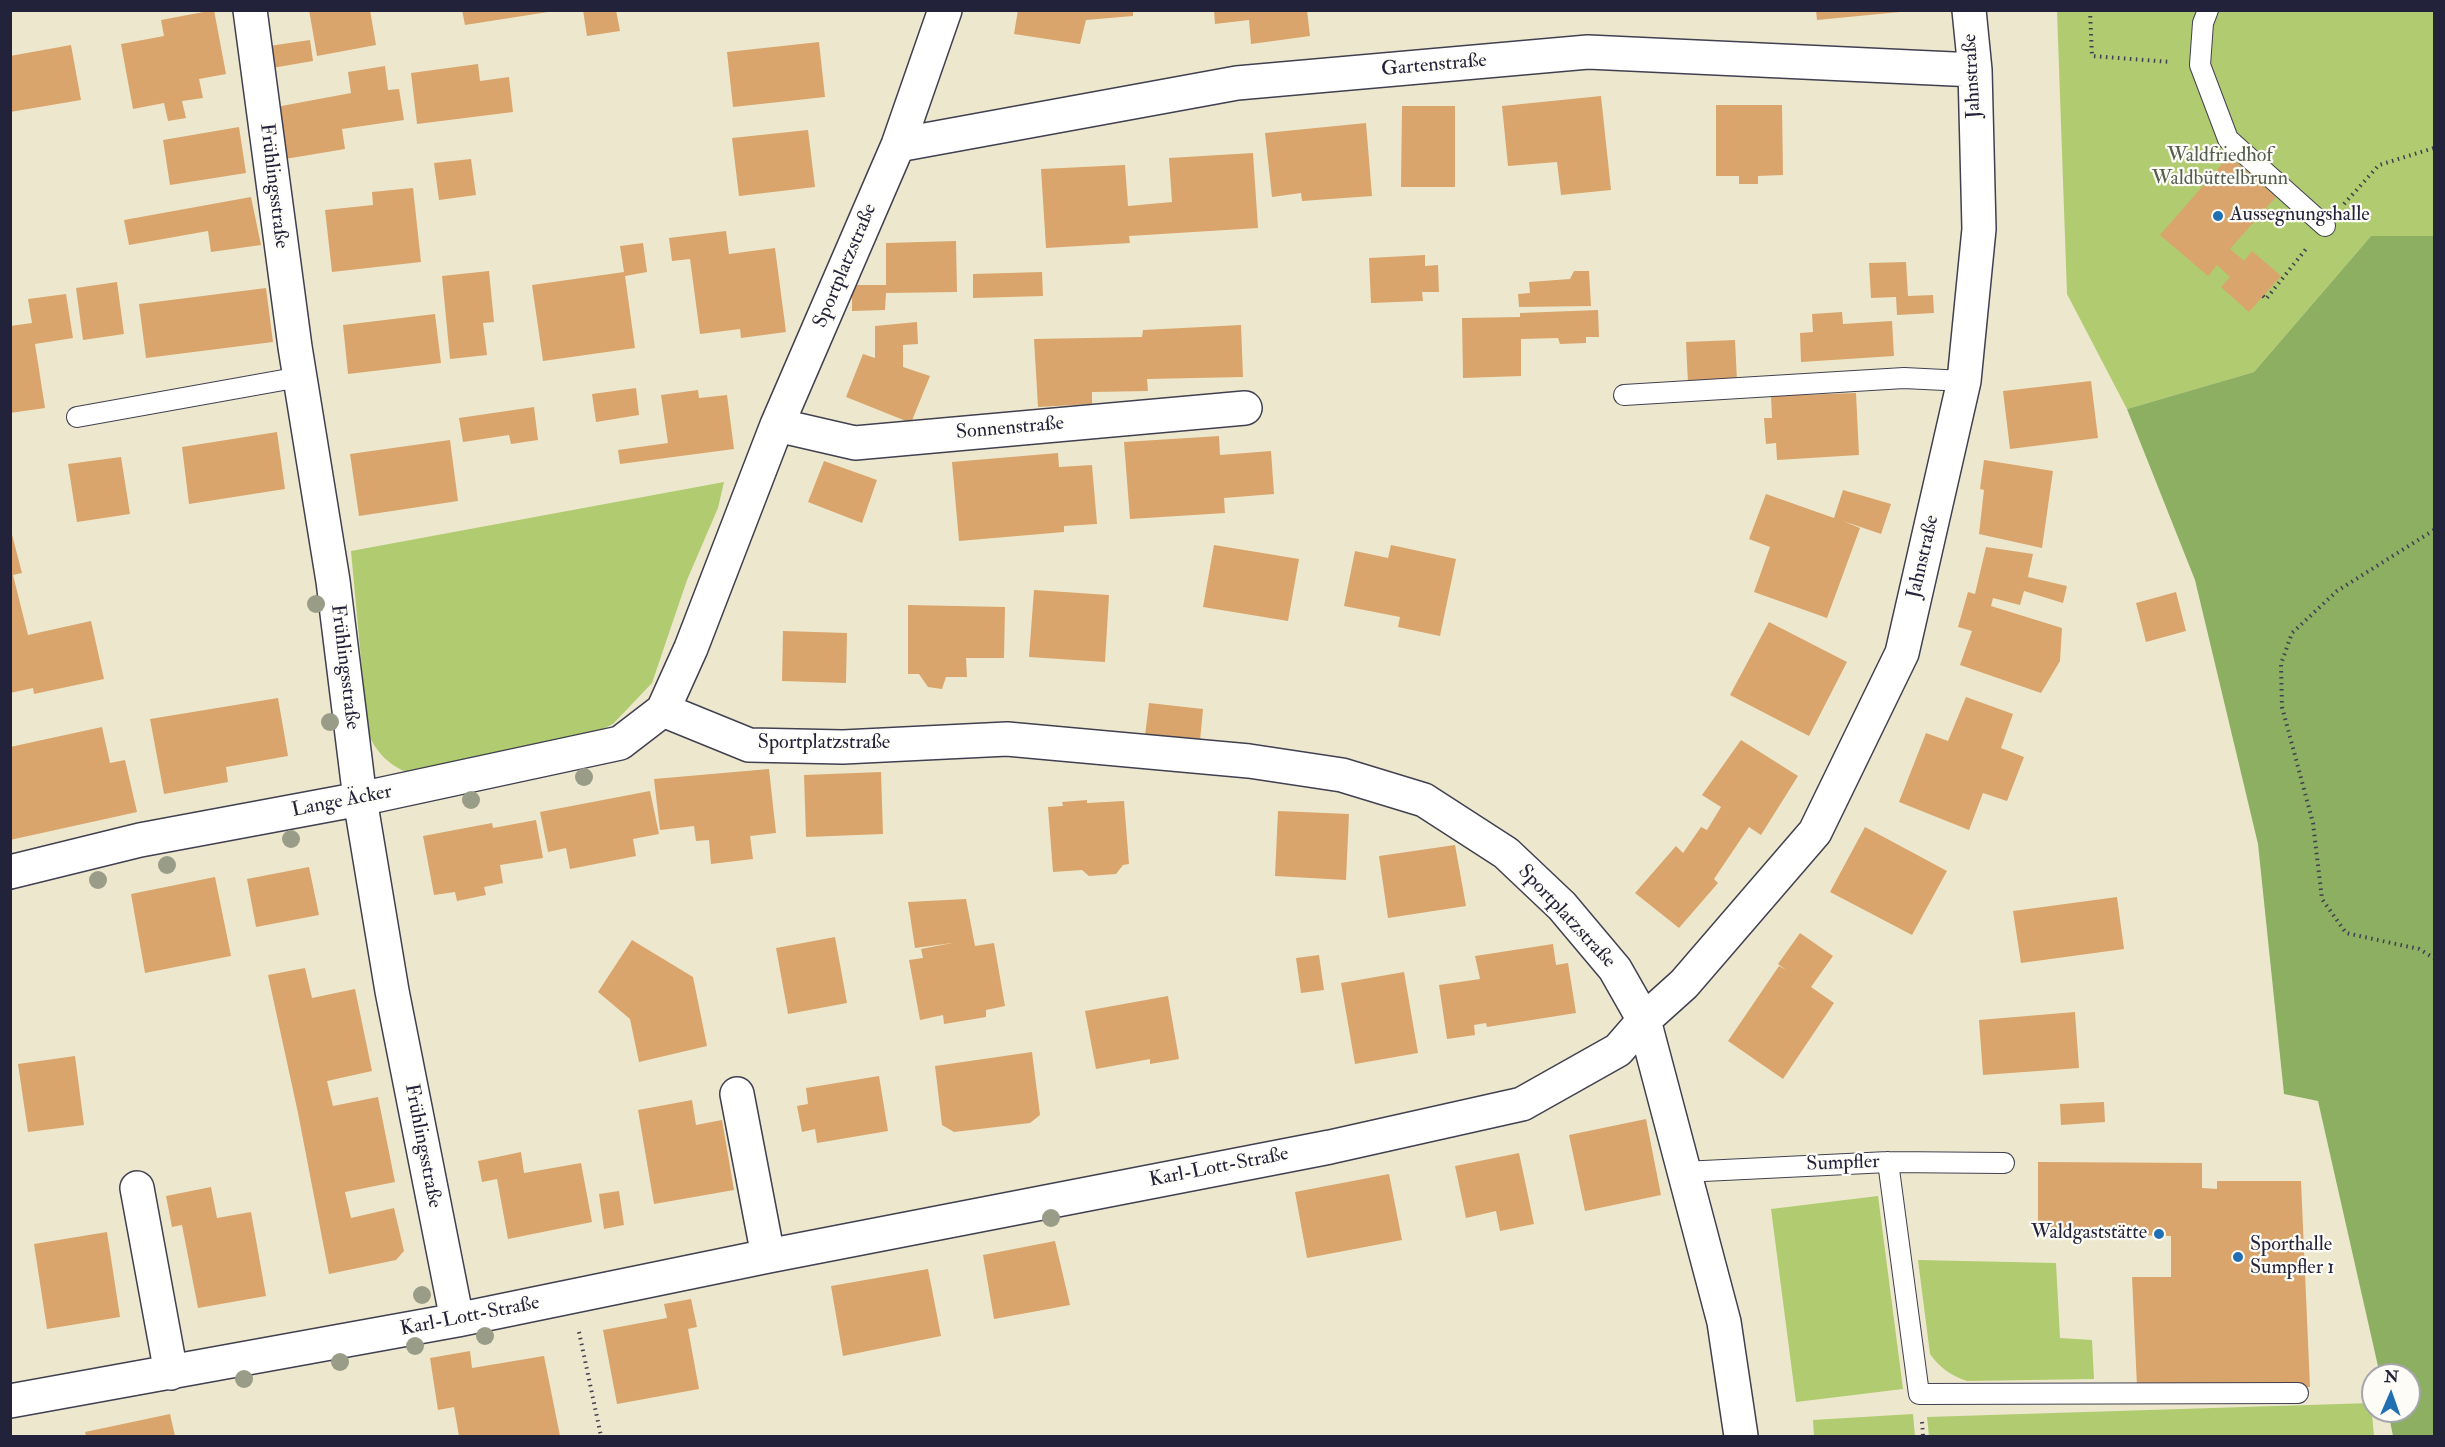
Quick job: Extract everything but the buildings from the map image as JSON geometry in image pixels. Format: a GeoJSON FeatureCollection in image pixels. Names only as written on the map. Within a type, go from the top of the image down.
{"type":"FeatureCollection","features":[{"type":"Feature","properties":{"kind":"street","name":"Frühlingsstraße"},"geometry":{"type":"LineString","coordinates":[[250,10],[300,377],[333,581],[360,799],[392,991],[457,1320]]}},
{"type":"Feature","properties":{"kind":"street","name":"Sportplatzstraße"},"geometry":{"type":"LineString","coordinates":[[945,10],[898,145],[777,425],[691,648],[663,710],[749,745],[843,747],[1007,739],[1249,761],[1330,773],[1424,800],[1506,854],[1562,906],[1615,969],[1644,1020]]}},
{"type":"Feature","properties":{"kind":"street","name":"Jahnstraße"},"geometry":{"type":"LineString","coordinates":[[1644,1020],[1684,984],[1815,832],[1902,653],[1964,381],[1979,229],[1975,70],[1969,10]]}},
{"type":"Feature","properties":{"kind":"street","name":"Gartenstraße"},"geometry":{"type":"LineString","coordinates":[[898,145],[1237,83],[1588,52],[1975,70]]}},
{"type":"Feature","properties":{"kind":"street","name":"Sonnenstraße"},"geometry":{"type":"LineString","coordinates":[[777,425],[855,443],[1245,408]]}},
{"type":"Feature","properties":{"kind":"street","name":"Lange Äcker"},"geometry":{"type":"LineString","coordinates":[[10,872],[140,840],[360,799],[620,743],[663,710]]}},
{"type":"Feature","properties":{"kind":"street"},"geometry":{"type":"LineString","coordinates":[[1644,1020],[1724,1322],[1739,1425]]}},
{"type":"Feature","properties":{"kind":"street","name":"Karl-Lott-Straße"},"geometry":{"type":"LineString","coordinates":[[10,1401],[457,1320],[768,1256],[1330,1147],[1522,1104],[1618,1050],[1644,1020]]}},
{"type":"Feature","properties":{"kind":"street"},"geometry":{"type":"LineString","coordinates":[[737,1094],[768,1256]]}},
{"type":"Feature","properties":{"kind":"street"},"geometry":{"type":"LineString","coordinates":[[137,1188],[171,1373]]}},
{"type":"Feature","properties":{"kind":"lane"},"geometry":{"type":"LineString","coordinates":[[2208,10],[2203,23],[2200,65],[2228,139],[2325,226]]}},
{"type":"Feature","properties":{"kind":"lane"},"geometry":{"type":"LineString","coordinates":[[76,417],[300,377]]}},
{"type":"Feature","properties":{"kind":"lane"},"geometry":{"type":"LineString","coordinates":[[1624,395],[1904,378],[1964,381]]}},
{"type":"Feature","properties":{"kind":"lane"},"geometry":{"type":"LineString","coordinates":[[1888,1162],[1919,1394],[2298,1394]]}},
{"type":"Feature","properties":{"kind":"lane","name":"Sumpfler"},"geometry":{"type":"LineString","coordinates":[[1683,1172],[1888,1162],[2004,1163]]}},
{"type":"Feature","properties":{"kind":"path"},"geometry":{"type":"LineString","coordinates":[[2090,10],[2092,56],[2200,65]]}},
{"type":"Feature","properties":{"kind":"path"},"geometry":{"type":"LineString","coordinates":[[2263,296],[2266,299],[2325,226],[2379,165],[2434,148]]}},
{"type":"Feature","properties":{"kind":"path"},"geometry":{"type":"LineString","coordinates":[[2434,530],[2337,591],[2292,633],[2281,664],[2282,707],[2313,823],[2322,899],[2346,933],[2419,949],[2434,958]]}},
{"type":"Feature","properties":{"kind":"path"},"geometry":{"type":"LineString","coordinates":[[572,1296],[601,1437]]}},
{"type":"Feature","properties":{"kind":"green space","name":"Waldfriedhof Waldbüttelbrunn"},"geometry":{"type":"Polygon","coordinates":[[[2057,11],[2434,11],[2434,236],[2371,236],[2254,372],[2127,409],[2067,294],[2057,11]]]}},
{"type":"Feature","properties":{"kind":"green space"},"geometry":{"type":"Polygon","coordinates":[[[2371,236],[2434,236],[2434,1436],[2393,1436],[2390,1423],[2421,1423],[2421,1363],[2377,1363],[2318,1101],[2284,1094],[2258,844],[2195,580],[2127,409],[2254,372],[2371,236]]]}},
{"type":"Feature","properties":{"kind":"green space"},"geometry":{"type":"Polygon","coordinates":[[[724,482],[718,508],[687,580],[652,683],[613,724],[592,734],[408,773],[389,762],[380,753],[368,734],[351,551],[724,482]]]}},
{"type":"Feature","properties":{"kind":"green space"},"geometry":{"type":"Polygon","coordinates":[[[1878,1196],[1903,1389],[1796,1402],[1771,1209],[1878,1196]]]}},
{"type":"Feature","properties":{"kind":"green space"},"geometry":{"type":"Polygon","coordinates":[[[1918,1260],[2056,1263],[2060,1338],[2092,1340],[2094,1379],[1967,1381],[1946,1370],[1930,1354],[1918,1260]]]}},
{"type":"Feature","properties":{"kind":"green space"},"geometry":{"type":"Polygon","coordinates":[[[2361,1403],[2361,1423],[2373,1423],[2374,1436],[1929,1436],[1927,1417],[2361,1403]]]}},
{"type":"Feature","properties":{"kind":"green space"},"geometry":{"type":"Polygon","coordinates":[[[1913,1414],[1915,1436],[1814,1436],[1813,1420],[1913,1414]]]}},
{"type":"Feature","properties":{"kind":"place","name":"Aussegnungshalle"},"geometry":{"type":"Point","coordinates":[2218,216]}},
{"type":"Feature","properties":{"kind":"place","name":"Waldgaststätte"},"geometry":{"type":"Point","coordinates":[2159,1234]}},
{"type":"Feature","properties":{"kind":"place","name":"Sporthalle Sumpfler 1"},"geometry":{"type":"Point","coordinates":[2238,1257]}}]}
